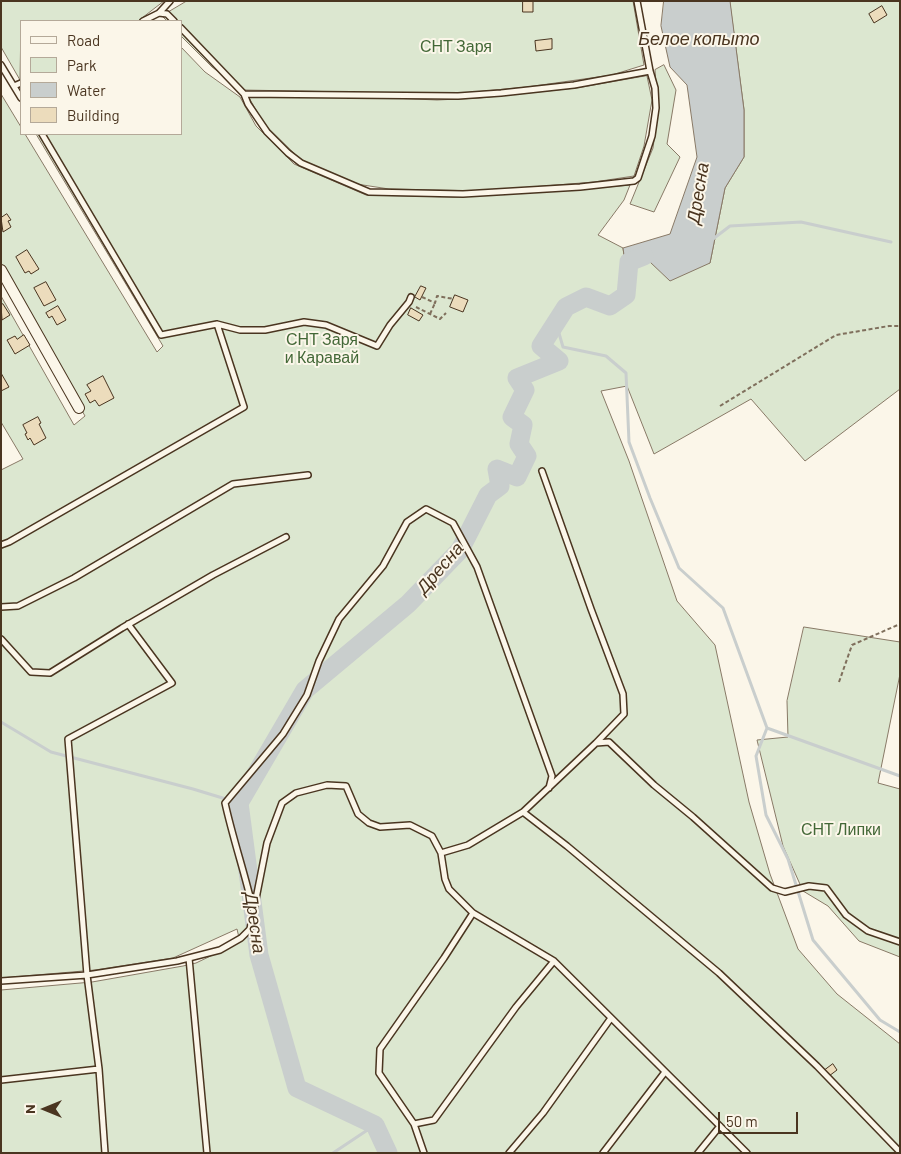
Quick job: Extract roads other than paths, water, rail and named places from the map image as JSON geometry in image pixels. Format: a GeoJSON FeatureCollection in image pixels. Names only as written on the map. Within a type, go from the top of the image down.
{"type":"FeatureCollection","features":[{"type":"Feature","properties":{"kind":"street"},"geometry":{"type":"LineString","coordinates":[[1,270],[79,408]]}},
{"type":"Feature","properties":{"kind":"lane"},"geometry":{"type":"LineString","coordinates":[[146,20],[159,13],[170,1]]}},
{"type":"Feature","properties":{"kind":"lane"},"geometry":{"type":"LineString","coordinates":[[182,29],[244,94],[248,104],[267,132],[288,152],[301,163],[369,192],[463,194],[580,187],[634,181],[641,171],[652,136],[656,108],[655,88],[637,1]]}},
{"type":"Feature","properties":{"kind":"lane"},"geometry":{"type":"LineString","coordinates":[[159,13],[167,14],[173,20]]}},
{"type":"Feature","properties":{"kind":"lane"},"geometry":{"type":"LineString","coordinates":[[1,66],[20,96]]}},
{"type":"Feature","properties":{"kind":"lane"},"geometry":{"type":"LineString","coordinates":[[244,94],[458,96],[574,85],[650,71]]}},
{"type":"Feature","properties":{"kind":"lane"},"geometry":{"type":"LineString","coordinates":[[14,86],[20,83]]}},
{"type":"Feature","properties":{"kind":"lane"},"geometry":{"type":"LineString","coordinates":[[43,135],[161,335],[218,324],[240,330],[265,330],[304,322],[326,325],[377,346],[411,297]]}},
{"type":"Feature","properties":{"kind":"lane"},"geometry":{"type":"LineString","coordinates":[[1,544],[9,542],[244,407],[218,324]]}},
{"type":"Feature","properties":{"kind":"lane"},"geometry":{"type":"LineString","coordinates":[[441,853],[468,845],[523,812],[624,714],[623,694],[542,471]]}},
{"type":"Feature","properties":{"kind":"lane"},"geometry":{"type":"LineString","coordinates":[[1,608],[18,606],[74,578],[233,484],[308,475]]}},
{"type":"Feature","properties":{"kind":"lane"},"geometry":{"type":"LineString","coordinates":[[254,912],[225,804],[283,734],[307,695],[339,619],[383,566],[407,522],[426,509],[453,523],[477,566],[552,776],[549,788]]}},
{"type":"Feature","properties":{"kind":"lane"},"geometry":{"type":"LineString","coordinates":[[1,638],[31,672],[50,673],[128,624],[213,575],[286,537]]}},
{"type":"Feature","properties":{"kind":"lane"},"geometry":{"type":"LineString","coordinates":[[105,1153],[99,1069],[87,975],[68,739],[172,683],[128,624]]}},
{"type":"Feature","properties":{"kind":"lane"},"geometry":{"type":"LineString","coordinates":[[596,743],[609,742],[666,796],[693,817],[772,888],[785,892],[804,887],[826,888],[846,915],[868,931],[900,942]]}},
{"type":"Feature","properties":{"kind":"lane"},"geometry":{"type":"LineString","coordinates":[[1,982],[87,975],[189,958],[220,950],[241,938],[250,928],[265,851],[282,803],[296,793],[327,785],[346,786],[358,814],[369,823],[380,828],[410,825],[432,836],[441,853],[445,879],[450,889],[473,913],[554,961],[747,1153]]}},
{"type":"Feature","properties":{"kind":"lane"},"geometry":{"type":"LineString","coordinates":[[523,812],[567,846],[719,973],[817,1066],[900,1152]]}},
{"type":"Feature","properties":{"kind":"lane"},"geometry":{"type":"LineString","coordinates":[[424,1153],[414,1124],[379,1073],[380,1049],[473,913]]}},
{"type":"Feature","properties":{"kind":"lane"},"geometry":{"type":"LineString","coordinates":[[189,958],[207,1153]]}},
{"type":"Feature","properties":{"kind":"lane"},"geometry":{"type":"LineString","coordinates":[[414,1124],[434,1120],[516,1007],[554,961]]}},
{"type":"Feature","properties":{"kind":"lane"},"geometry":{"type":"LineString","coordinates":[[509,1153],[543,1113],[611,1018]]}},
{"type":"Feature","properties":{"kind":"lane"},"geometry":{"type":"LineString","coordinates":[[1,1080],[99,1069]]}},
{"type":"Feature","properties":{"kind":"lane"},"geometry":{"type":"LineString","coordinates":[[603,1153],[665,1072]]}},
{"type":"Feature","properties":{"kind":"lane"},"geometry":{"type":"LineString","coordinates":[[698,1153],[720,1126]]}},
{"type":"Feature","properties":{"kind":"water","name":"Белое копыто"},"geometry":{"type":"Polygon","coordinates":[[[664,1],[730,1],[744,110],[744,157],[725,188],[710,263],[670,281],[650,262],[626,270],[623,248],[670,234],[697,157],[687,85],[670,67],[661,26],[664,1]]]}},
{"type":"Feature","properties":{"kind":"waterway"},"geometry":{"type":"LineString","coordinates":[[713,239],[730,226],[801,222],[891,242]]}},
{"type":"Feature","properties":{"kind":"waterway","name":"Дресна"},"geometry":{"type":"LineString","coordinates":[[388,1153],[375,1125],[297,1088],[259,955],[239,803],[305,690],[408,604],[460,550],[488,495],[500,486],[497,469],[517,477],[527,456],[519,444],[523,425],[512,417],[525,390],[517,378],[559,361],[541,346],[566,307],[586,297],[610,306],[626,295],[629,262],[644,256]]}},
{"type":"Feature","properties":{"kind":"waterway"},"geometry":{"type":"LineString","coordinates":[[556,323],[563,347],[606,356],[626,373],[629,442],[650,498],[679,568],[723,608],[767,728],[900,776]]}},
{"type":"Feature","properties":{"kind":"waterway"},"geometry":{"type":"LineString","coordinates":[[1,722],[51,752],[239,803]]}},
{"type":"Feature","properties":{"kind":"waterway"},"geometry":{"type":"LineString","coordinates":[[767,728],[756,756],[766,815],[788,859],[813,940],[880,1020],[900,1032]]}},
{"type":"Feature","properties":{"kind":"waterway"},"geometry":{"type":"LineString","coordinates":[[333,1153],[375,1125]]}},
{"type":"Feature","properties":{"kind":"park label","name":"СНТ Заря"},"geometry":{"type":"Point","coordinates":[456,47]}},
{"type":"Feature","properties":{"kind":"park label","name":"СНТ Заря и Каравай"},"geometry":{"type":"Point","coordinates":[322,349]}},
{"type":"Feature","properties":{"kind":"park label","name":"СНТ Липки"},"geometry":{"type":"Point","coordinates":[841,830]}}]}
